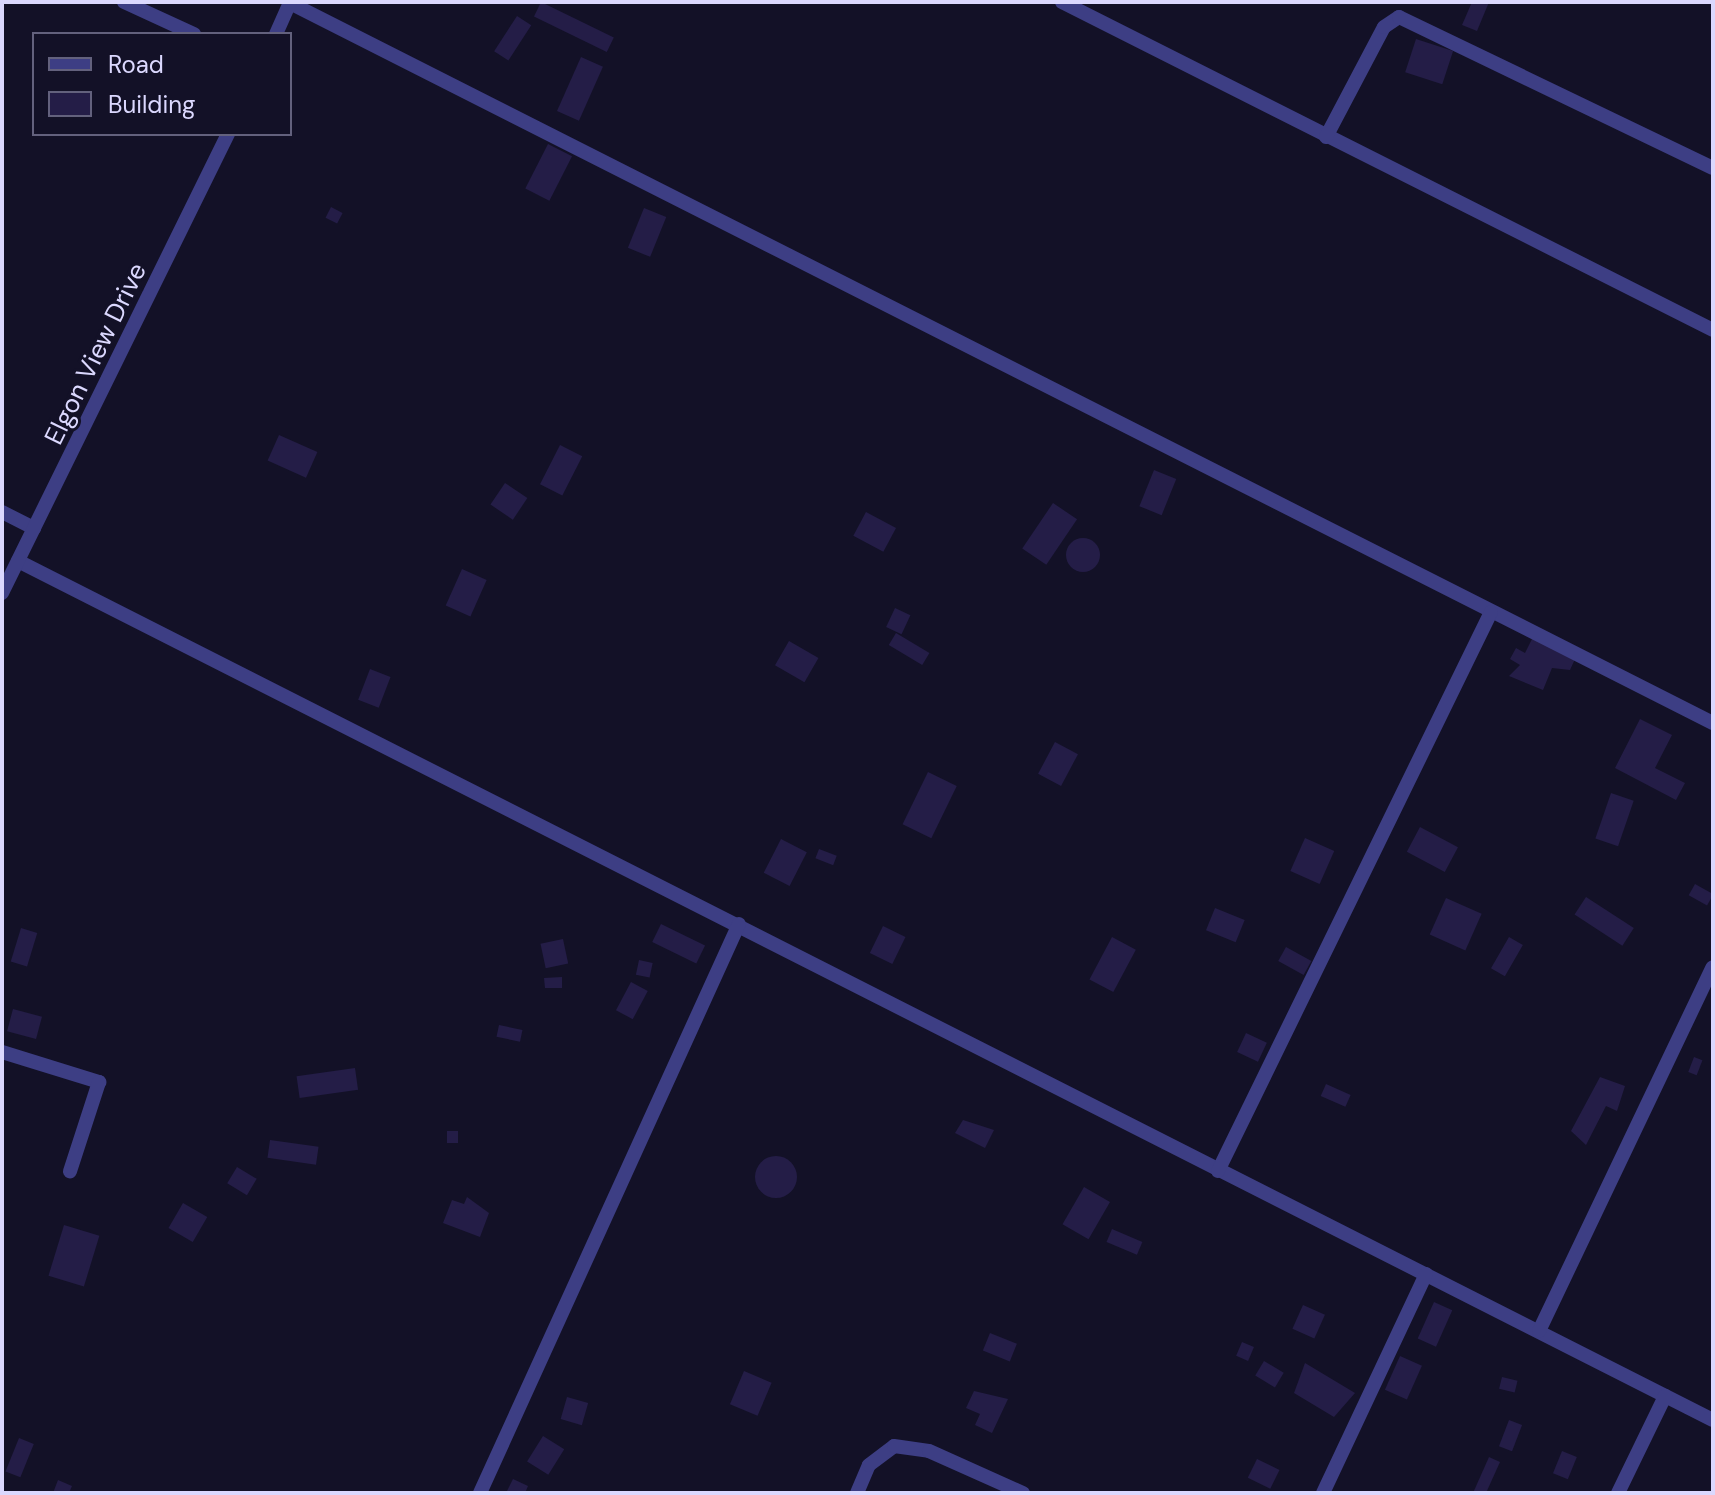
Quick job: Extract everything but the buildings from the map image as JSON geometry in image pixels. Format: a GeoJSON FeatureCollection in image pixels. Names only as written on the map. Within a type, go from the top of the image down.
{"type":"FeatureCollection","features":[{"type":"Feature","properties":{"kind":"street"},"geometry":{"type":"LineString","coordinates":[[124,2],[190,32]]}},
{"type":"Feature","properties":{"kind":"street"},"geometry":{"type":"LineString","coordinates":[[277,32],[290,2],[1713,723]]}},
{"type":"Feature","properties":{"kind":"street"},"geometry":{"type":"LineString","coordinates":[[1062,2],[1713,330]]}},
{"type":"Feature","properties":{"kind":"street"},"geometry":{"type":"LineString","coordinates":[[1326,137],[1384,27],[1399,17],[1713,168]]}},
{"type":"Feature","properties":{"kind":"street","name":"Elgon View Drive"},"geometry":{"type":"LineString","coordinates":[[2,593],[227,136]]}},
{"type":"Feature","properties":{"kind":"street"},"geometry":{"type":"LineString","coordinates":[[2,512],[34,528]]}},
{"type":"Feature","properties":{"kind":"street"},"geometry":{"type":"LineString","coordinates":[[18,561],[1713,1420]]}},
{"type":"Feature","properties":{"kind":"street"},"geometry":{"type":"LineString","coordinates":[[1218,1171],[1491,612]]}},
{"type":"Feature","properties":{"kind":"street"},"geometry":{"type":"LineString","coordinates":[[480,1493],[739,924]]}},
{"type":"Feature","properties":{"kind":"street"},"geometry":{"type":"LineString","coordinates":[[1539,1331],[1713,967]]}},
{"type":"Feature","properties":{"kind":"street"},"geometry":{"type":"LineString","coordinates":[[2,1052],[99,1082],[70,1171]]}},
{"type":"Feature","properties":{"kind":"street"},"geometry":{"type":"LineString","coordinates":[[1323,1493],[1426,1274]]}},
{"type":"Feature","properties":{"kind":"street"},"geometry":{"type":"LineString","coordinates":[[1618,1493],[1665,1396]]}},
{"type":"Feature","properties":{"kind":"street"},"geometry":{"type":"LineString","coordinates":[[857,1493],[869,1465],[894,1446],[929,1451],[1023,1493]]}}]}
